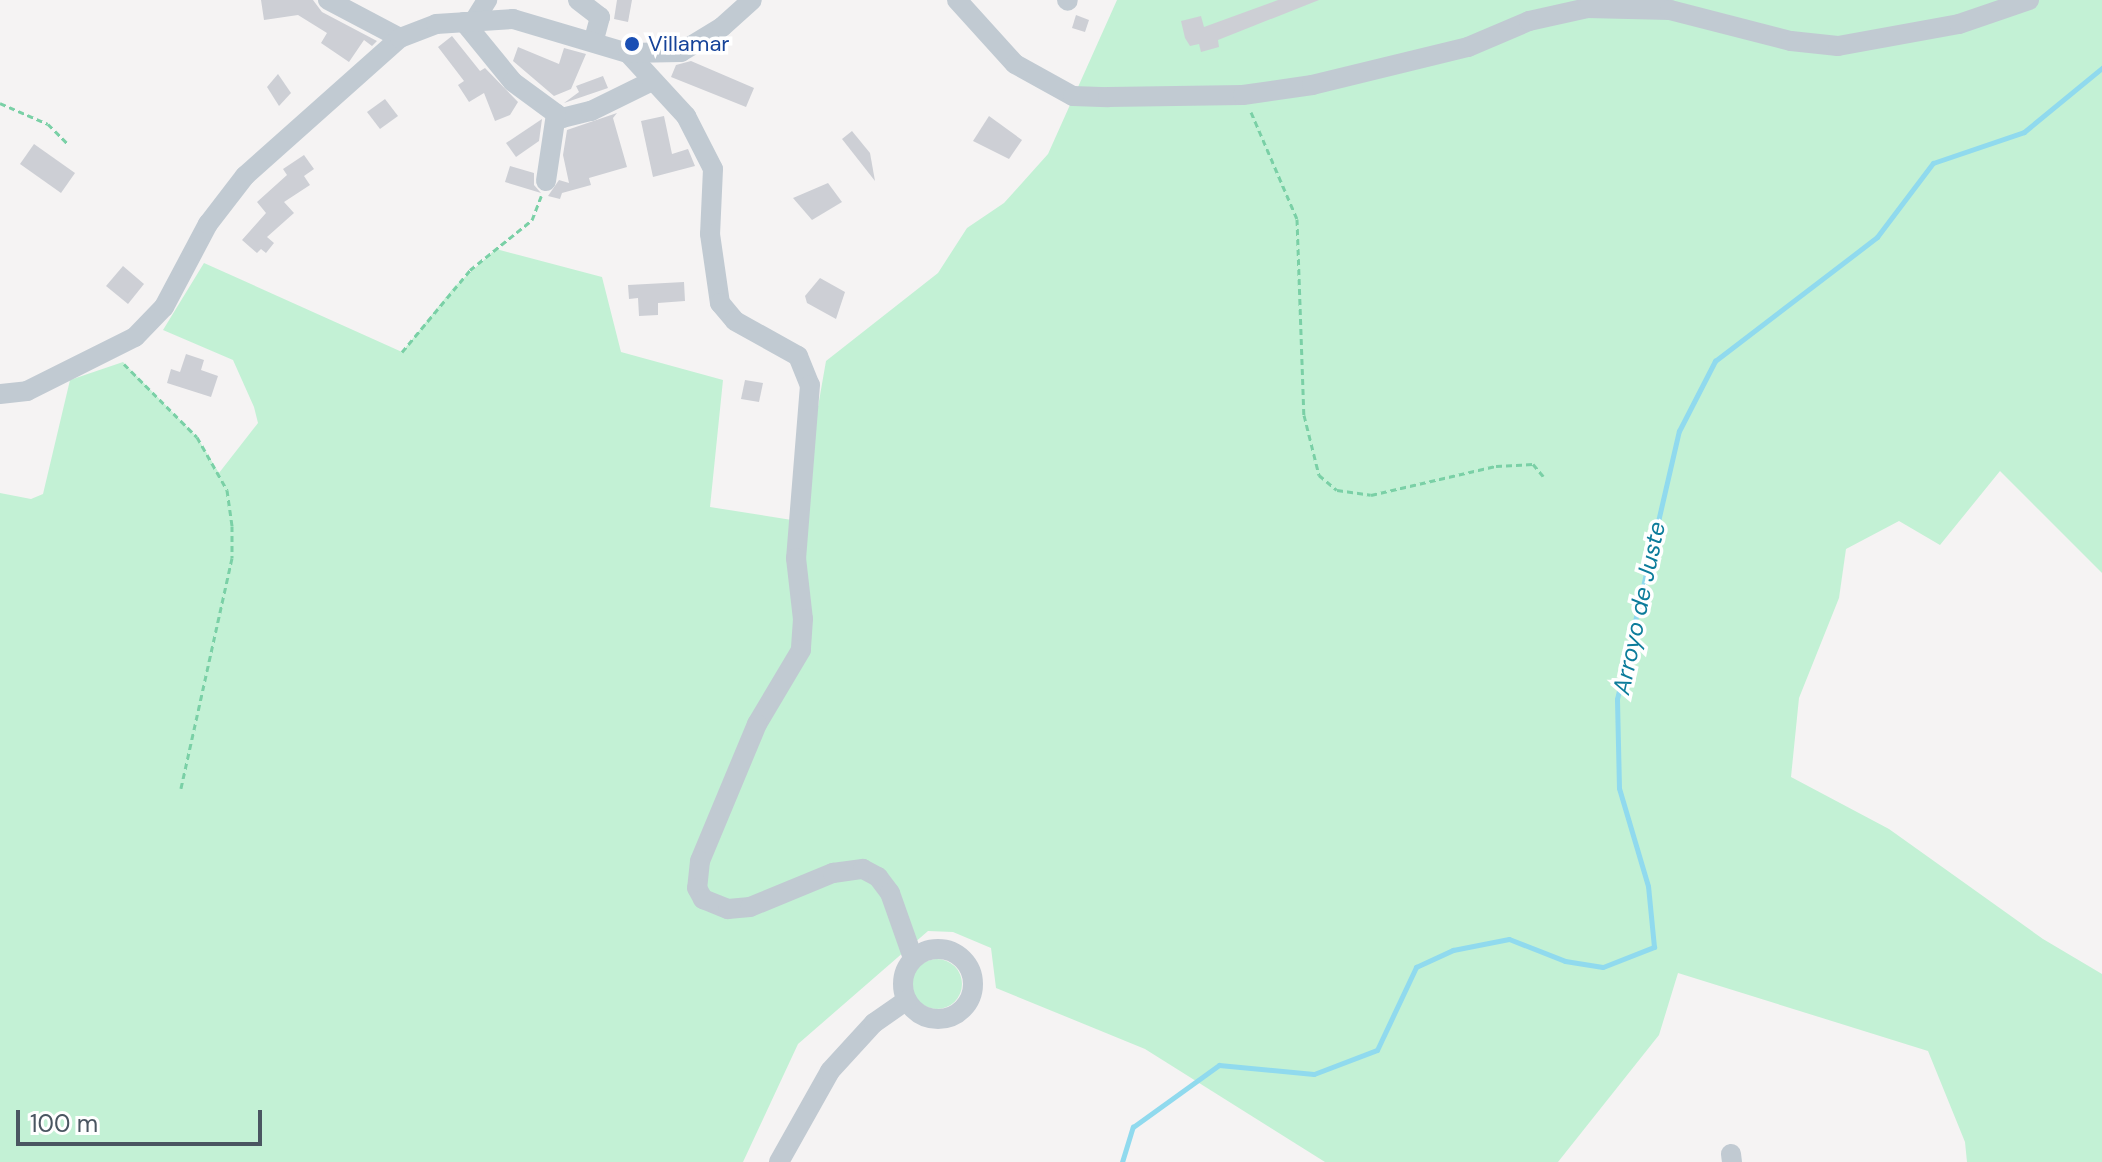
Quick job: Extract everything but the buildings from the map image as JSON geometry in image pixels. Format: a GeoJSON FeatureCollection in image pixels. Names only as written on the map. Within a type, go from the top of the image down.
{"type":"FeatureCollection","features":[{"type":"Feature","properties":{"kind":"street"},"geometry":{"type":"LineString","coordinates":[[328,0],[400,38]]}},
{"type":"Feature","properties":{"kind":"street"},"geometry":{"type":"LineString","coordinates":[[469,22],[487,0]]}},
{"type":"Feature","properties":{"kind":"street"},"geometry":{"type":"LineString","coordinates":[[578,0],[604,9],[594,39]]}},
{"type":"Feature","properties":{"kind":"street"},"geometry":{"type":"LineString","coordinates":[[0,394],[27,391],[135,337],[164,307],[208,224],[245,176],[400,38],[436,24],[513,19],[594,39],[628,53],[681,52],[722,27],[752,0]]}},
{"type":"Feature","properties":{"kind":"street"},"geometry":{"type":"LineString","coordinates":[[957,0],[1015,64],[1073,96],[1243,95],[1426,59],[1561,12],[1647,4],[1791,41],[1838,46],[1980,19],[2029,0]]}},
{"type":"Feature","properties":{"kind":"street"},"geometry":{"type":"LineString","coordinates":[[469,22],[513,82],[562,118],[591,111],[652,81]]}},
{"type":"Feature","properties":{"kind":"street"},"geometry":{"type":"LineString","coordinates":[[628,53],[686,116],[713,169],[711,261],[720,303],[735,321],[798,356],[810,385],[796,558],[803,619],[801,650],[757,724],[700,861],[697,888],[716,907],[739,908],[833,873],[863,869],[890,893],[913,958]]}},
{"type":"Feature","properties":{"kind":"street"},"geometry":{"type":"LineString","coordinates":[[546,181],[556,114]]}},
{"type":"Feature","properties":{"kind":"street"},"geometry":{"type":"LineString","coordinates":[[939,948],[955,952],[970,967],[974,982],[971,998],[960,1012],[944,1019],[924,1016],[907,1000],[903,979],[913,958],[939,948]]}},
{"type":"Feature","properties":{"kind":"street"},"geometry":{"type":"LineString","coordinates":[[779,1162],[830,1071],[874,1023],[907,1000]]}},
{"type":"Feature","properties":{"kind":"path"},"geometry":{"type":"LineString","coordinates":[[1243,95],[1297,219],[1304,415],[1319,475],[1337,490],[1371,495],[1496,466],[1533,464],[1543,476]]}},
{"type":"Feature","properties":{"kind":"path"},"geometry":{"type":"LineString","coordinates":[[0,103],[48,124],[67,143]]}},
{"type":"Feature","properties":{"kind":"path"},"geometry":{"type":"LineString","coordinates":[[402,352],[470,270],[532,220],[546,181]]}},
{"type":"Feature","properties":{"kind":"path"},"geometry":{"type":"LineString","coordinates":[[113,350],[151,394],[197,437],[227,490],[232,558],[181,788]]}},
{"type":"Feature","properties":{"kind":"green space"},"geometry":{"type":"Polygon","coordinates":[[[1117,0],[2102,0],[2102,573],[2000,471],[1940,545],[1899,521],[1846,549],[1839,598],[1799,698],[1791,777],[1889,829],[2043,939],[2102,974],[2102,1162],[1967,1162],[1965,1142],[1928,1051],[1678,973],[1659,1035],[1558,1162],[1325,1162],[1145,1049],[996,988],[991,948],[953,932],[928,931],[798,1044],[743,1162],[0,1162],[0,493],[31,499],[43,494],[70,380],[123,362],[197,437],[219,473],[258,423],[254,407],[233,360],[163,330],[204,263],[402,352],[454,287],[496,249],[602,277],[621,352],[723,380],[710,507],[798,521],[826,361],[938,273],[967,228],[1004,203],[1048,154],[1117,0]]]}},
{"type":"Feature","properties":{"kind":"green space"},"geometry":{"type":"Polygon","coordinates":[[[937,959],[955,966],[962,984],[955,1002],[937,1009],[919,1002],[912,984],[919,966],[937,959]]]}},
{"type":"Feature","properties":{"kind":"waterway","name":"Arroyo de Juste"},"geometry":{"type":"LineString","coordinates":[[1122,1162],[1133,1127],[1219,1065],[1314,1074],[1377,1050],[1416,967],[1453,950],[1509,939],[1565,961],[1603,967],[1654,947],[1648,886],[1619,788],[1617,699],[1679,431],[1715,361],[1877,237],[1933,163],[2024,132],[2102,68]]}},
{"type":"Feature","properties":{"kind":"place","name":"Villamar"},"geometry":{"type":"Point","coordinates":[632,44]}}]}
